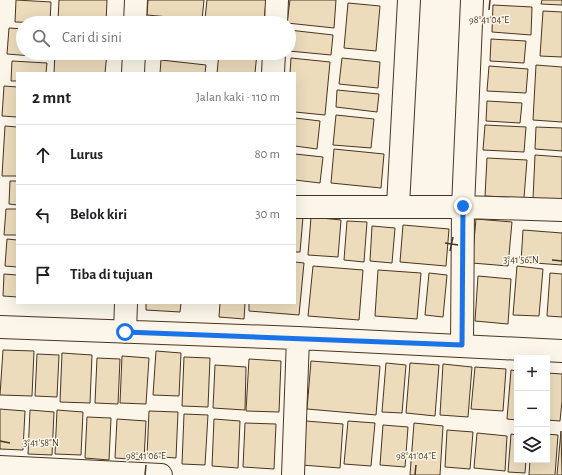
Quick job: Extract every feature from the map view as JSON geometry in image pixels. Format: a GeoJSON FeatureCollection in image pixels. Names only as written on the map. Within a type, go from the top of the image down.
{"type":"FeatureCollection","features":[{"type":"Feature","properties":{"kind":"street"},"geometry":{"type":"LineString","coordinates":[[135,16],[136,0]]}},
{"type":"Feature","properties":{"kind":"street"},"geometry":{"type":"LineString","coordinates":[[276,16],[277,0]]}},
{"type":"Feature","properties":{"kind":"street"},"geometry":{"type":"LineString","coordinates":[[398,206],[409,0]]}},
{"type":"Feature","properties":{"kind":"street"},"geometry":{"type":"LineString","coordinates":[[462,345],[463,206],[472,0]]}},
{"type":"Feature","properties":{"kind":"street"},"geometry":{"type":"LineString","coordinates":[[133,72],[134,60]]}},
{"type":"Feature","properties":{"kind":"street"},"geometry":{"type":"LineString","coordinates":[[273,72],[274,60]]}},
{"type":"Feature","properties":{"kind":"street"},"geometry":{"type":"LineString","coordinates":[[296,207],[463,206],[562,210]]}},
{"type":"Feature","properties":{"kind":"street"},"geometry":{"type":"LineString","coordinates":[[125,332],[126,304]]}},
{"type":"Feature","properties":{"kind":"street"},"geometry":{"type":"LineString","coordinates":[[0,327],[462,345],[562,351]]}},
{"type":"Feature","properties":{"kind":"street"},"geometry":{"type":"LineString","coordinates":[[293,475],[298,338]]}},
{"type":"Feature","properties":{"kind":"street"},"geometry":{"type":"LineString","coordinates":[[0,467],[162,475]]}},
{"type":"Feature","properties":{"kind":"building"},"geometry":{"type":"Polygon","coordinates":[[[16,0],[51,2],[50,16],[16,16],[15,22],[16,0]]]}},
{"type":"Feature","properties":{"kind":"building"},"geometry":{"type":"Polygon","coordinates":[[[59,0],[107,0],[106,16],[58,16],[59,0]]]}},
{"type":"Feature","properties":{"kind":"building"},"geometry":{"type":"Polygon","coordinates":[[[148,0],[204,0],[202,16],[147,15],[148,0]]]}},
{"type":"Feature","properties":{"kind":"building"},"geometry":{"type":"Polygon","coordinates":[[[207,0],[266,0],[265,16],[205,16],[207,0]]]}},
{"type":"Feature","properties":{"kind":"building"},"geometry":{"type":"Polygon","coordinates":[[[290,0],[336,0],[334,28],[296,24],[296,16],[288,16],[290,0]]]}},
{"type":"Feature","properties":{"kind":"building"},"geometry":{"type":"Polygon","coordinates":[[[542,0],[562,0],[562,5],[541,4],[542,0]]]}},
{"type":"Feature","properties":{"kind":"building"},"geometry":{"type":"Polygon","coordinates":[[[348,3],[380,6],[376,51],[344,48],[348,3]]]}},
{"type":"Feature","properties":{"kind":"building"},"geometry":{"type":"Polygon","coordinates":[[[493,5],[532,7],[531,35],[492,32],[493,5]]]}},
{"type":"Feature","properties":{"kind":"building"},"geometry":{"type":"Polygon","coordinates":[[[543,11],[562,12],[562,57],[540,56],[543,11]]]}},
{"type":"Feature","properties":{"kind":"building"},"geometry":{"type":"Polygon","coordinates":[[[9,28],[16,28],[16,55],[7,54],[9,28]]]}},
{"type":"Feature","properties":{"kind":"building"},"geometry":{"type":"Polygon","coordinates":[[[296,31],[333,35],[331,55],[296,52],[296,31]]]}},
{"type":"Feature","properties":{"kind":"building"},"geometry":{"type":"Polygon","coordinates":[[[491,39],[526,41],[524,63],[490,61],[491,39]]]}},
{"type":"Feature","properties":{"kind":"building"},"geometry":{"type":"Polygon","coordinates":[[[342,58],[380,62],[378,88],[339,84],[342,58]]]}},
{"type":"Feature","properties":{"kind":"building"},"geometry":{"type":"Polygon","coordinates":[[[296,59],[330,62],[325,115],[296,112],[296,72],[290,72],[291,60],[296,60],[296,59]]]}},
{"type":"Feature","properties":{"kind":"building"},"geometry":{"type":"Polygon","coordinates":[[[55,60],[106,60],[105,72],[54,72],[55,60]]]}},
{"type":"Feature","properties":{"kind":"building"},"geometry":{"type":"Polygon","coordinates":[[[161,60],[206,65],[205,72],[160,72],[161,60]]]}},
{"type":"Feature","properties":{"kind":"building"},"geometry":{"type":"Polygon","coordinates":[[[218,60],[256,60],[255,72],[217,72],[218,60]]]}},
{"type":"Feature","properties":{"kind":"building"},"geometry":{"type":"Polygon","coordinates":[[[12,61],[47,63],[46,72],[16,72],[16,81],[11,81],[12,61]]]}},
{"type":"Feature","properties":{"kind":"building"},"geometry":{"type":"Polygon","coordinates":[[[536,65],[562,67],[562,122],[533,120],[536,65]]]}},
{"type":"Feature","properties":{"kind":"building"},"geometry":{"type":"Polygon","coordinates":[[[489,66],[528,69],[526,93],[487,91],[489,66]]]}},
{"type":"Feature","properties":{"kind":"building"},"geometry":{"type":"Polygon","coordinates":[[[4,86],[16,87],[16,117],[2,116],[4,86]]]}},
{"type":"Feature","properties":{"kind":"building"},"geometry":{"type":"Polygon","coordinates":[[[337,90],[379,94],[377,112],[336,107],[337,90]]]}},
{"type":"Feature","properties":{"kind":"building"},"geometry":{"type":"Polygon","coordinates":[[[487,101],[522,103],[520,123],[486,121],[487,101]]]}},
{"type":"Feature","properties":{"kind":"building"},"geometry":{"type":"Polygon","coordinates":[[[336,115],[374,119],[371,148],[333,145],[336,115]]]}},
{"type":"Feature","properties":{"kind":"building"},"geometry":{"type":"Polygon","coordinates":[[[296,118],[320,121],[317,149],[296,146],[296,118]]]}},
{"type":"Feature","properties":{"kind":"building"},"geometry":{"type":"Polygon","coordinates":[[[485,125],[526,127],[524,152],[483,150],[485,125]]]}},
{"type":"Feature","properties":{"kind":"building"},"geometry":{"type":"Polygon","coordinates":[[[5,126],[16,127],[16,176],[2,176],[5,126]]]}},
{"type":"Feature","properties":{"kind":"building"},"geometry":{"type":"Polygon","coordinates":[[[536,127],[562,128],[562,151],[535,149],[536,127]]]}},
{"type":"Feature","properties":{"kind":"building"},"geometry":{"type":"Polygon","coordinates":[[[334,149],[384,154],[381,188],[331,183],[334,149]]]}},
{"type":"Feature","properties":{"kind":"building"},"geometry":{"type":"Polygon","coordinates":[[[296,154],[323,157],[320,183],[296,180],[296,154]]]}},
{"type":"Feature","properties":{"kind":"building"},"geometry":{"type":"Polygon","coordinates":[[[535,155],[562,157],[562,201],[533,199],[535,155]]]}},
{"type":"Feature","properties":{"kind":"building"},"geometry":{"type":"Polygon","coordinates":[[[487,158],[527,160],[524,198],[485,196],[487,158]]]}},
{"type":"Feature","properties":{"kind":"building"},"geometry":{"type":"Polygon","coordinates":[[[10,181],[16,181],[16,205],[9,204],[10,181]]]}},
{"type":"Feature","properties":{"kind":"building"},"geometry":{"type":"Polygon","coordinates":[[[6,209],[16,209],[16,235],[4,235],[6,209]]]}},
{"type":"Feature","properties":{"kind":"building"},"geometry":{"type":"Polygon","coordinates":[[[296,217],[303,217],[300,252],[296,252],[296,217]]]}},
{"type":"Feature","properties":{"kind":"building"},"geometry":{"type":"Polygon","coordinates":[[[311,217],[341,220],[338,257],[308,255],[311,217]]]}},
{"type":"Feature","properties":{"kind":"building"},"geometry":{"type":"Polygon","coordinates":[[[476,219],[512,222],[508,266],[472,263],[476,219]]]}},
{"type":"Feature","properties":{"kind":"building"},"geometry":{"type":"Polygon","coordinates":[[[347,221],[367,222],[364,262],[344,260],[347,221]]]}},
{"type":"Feature","properties":{"kind":"building"},"geometry":{"type":"Polygon","coordinates":[[[403,225],[449,229],[446,266],[400,262],[403,225]]]}},
{"type":"Feature","properties":{"kind":"building"},"geometry":{"type":"Polygon","coordinates":[[[372,226],[395,228],[392,263],[370,261],[372,226]]]}},
{"type":"Feature","properties":{"kind":"building"},"geometry":{"type":"Polygon","coordinates":[[[523,230],[562,233],[562,265],[521,262],[523,230]]]}},
{"type":"Feature","properties":{"kind":"building"},"geometry":{"type":"Polygon","coordinates":[[[7,239],[16,240],[16,267],[5,266],[7,239]]]}},
{"type":"Feature","properties":{"kind":"building"},"geometry":{"type":"Polygon","coordinates":[[[296,262],[304,263],[299,315],[249,311],[249,304],[296,304],[296,262]]]}},
{"type":"Feature","properties":{"kind":"building"},"geometry":{"type":"Polygon","coordinates":[[[313,266],[363,270],[359,320],[308,316],[313,266]]]}},
{"type":"Feature","properties":{"kind":"building"},"geometry":{"type":"Polygon","coordinates":[[[517,266],[543,269],[539,316],[513,315],[517,266]]]}},
{"type":"Feature","properties":{"kind":"building"},"geometry":{"type":"Polygon","coordinates":[[[378,270],[421,273],[417,319],[375,316],[378,270]]]}},
{"type":"Feature","properties":{"kind":"building"},"geometry":{"type":"Polygon","coordinates":[[[429,273],[447,275],[443,317],[425,315],[429,273]]]}},
{"type":"Feature","properties":{"kind":"building"},"geometry":{"type":"Polygon","coordinates":[[[550,273],[562,274],[562,317],[547,316],[550,273]]]}},
{"type":"Feature","properties":{"kind":"building"},"geometry":{"type":"Polygon","coordinates":[[[4,274],[16,275],[16,297],[3,296],[4,274]]]}},
{"type":"Feature","properties":{"kind":"building"},"geometry":{"type":"Polygon","coordinates":[[[478,276],[511,279],[508,324],[475,321],[478,276]]]}},
{"type":"Feature","properties":{"kind":"building"},"geometry":{"type":"Polygon","coordinates":[[[146,304],[181,304],[180,312],[146,310],[146,304]]]}},
{"type":"Feature","properties":{"kind":"building"},"geometry":{"type":"Polygon","coordinates":[[[220,304],[245,304],[244,319],[219,317],[220,304]]]}},
{"type":"Feature","properties":{"kind":"building"},"geometry":{"type":"Polygon","coordinates":[[[3,350],[34,351],[32,396],[0,395],[3,350]]]}},
{"type":"Feature","properties":{"kind":"building"},"geometry":{"type":"Polygon","coordinates":[[[156,351],[181,353],[179,396],[153,395],[156,351]]]}},
{"type":"Feature","properties":{"kind":"building"},"geometry":{"type":"Polygon","coordinates":[[[62,353],[92,355],[90,403],[60,402],[62,353]]]}},
{"type":"Feature","properties":{"kind":"building"},"geometry":{"type":"Polygon","coordinates":[[[37,354],[59,355],[57,397],[35,396],[37,354]]]}},
{"type":"Feature","properties":{"kind":"building"},"geometry":{"type":"Polygon","coordinates":[[[122,356],[149,358],[146,404],[120,403],[122,356]]]}},
{"type":"Feature","properties":{"kind":"building"},"geometry":{"type":"Polygon","coordinates":[[[184,357],[210,358],[208,407],[182,406],[184,357]]]}},
{"type":"Feature","properties":{"kind":"building"},"geometry":{"type":"Polygon","coordinates":[[[97,358],[120,359],[118,404],[95,403],[97,358]]]}},
{"type":"Feature","properties":{"kind":"building"},"geometry":{"type":"Polygon","coordinates":[[[249,359],[281,361],[279,412],[246,411],[249,359]]]}},
{"type":"Feature","properties":{"kind":"building"},"geometry":{"type":"Polygon","coordinates":[[[311,361],[380,366],[376,415],[307,409],[311,361]]]}},
{"type":"Feature","properties":{"kind":"building"},"geometry":{"type":"Polygon","coordinates":[[[386,363],[406,365],[402,413],[382,412],[386,363]]]}},
{"type":"Feature","properties":{"kind":"building"},"geometry":{"type":"Polygon","coordinates":[[[410,363],[439,365],[435,416],[406,413],[410,363]]]}},
{"type":"Feature","properties":{"kind":"building"},"geometry":{"type":"Polygon","coordinates":[[[443,364],[472,367],[468,417],[440,415],[443,364]]]}},
{"type":"Feature","properties":{"kind":"building"},"geometry":{"type":"Polygon","coordinates":[[[215,365],[246,367],[245,410],[213,408],[215,365]]]}},
{"type":"Feature","properties":{"kind":"building"},"geometry":{"type":"Polygon","coordinates":[[[475,367],[506,369],[503,411],[471,409],[475,367]]]}},
{"type":"Feature","properties":{"kind":"building"},"geometry":{"type":"Polygon","coordinates":[[[511,370],[514,370],[514,420],[507,419],[511,370]]]}},
{"type":"Feature","properties":{"kind":"building"},"geometry":{"type":"Polygon","coordinates":[[[550,373],[562,374],[560,421],[550,420],[550,373]]]}},
{"type":"Feature","properties":{"kind":"building"},"geometry":{"type":"Polygon","coordinates":[[[0,409],[25,411],[23,450],[0,449],[0,409]]]}},
{"type":"Feature","properties":{"kind":"building"},"geometry":{"type":"Polygon","coordinates":[[[30,410],[54,412],[52,455],[28,454],[30,410]]]}},
{"type":"Feature","properties":{"kind":"building"},"geometry":{"type":"Polygon","coordinates":[[[57,410],[83,412],[81,455],[55,454],[57,410]]]}},
{"type":"Feature","properties":{"kind":"building"},"geometry":{"type":"Polygon","coordinates":[[[149,411],[178,412],[176,458],[147,456],[149,411]]]}},
{"type":"Feature","properties":{"kind":"building"},"geometry":{"type":"Polygon","coordinates":[[[184,414],[208,415],[205,465],[182,464],[184,414]]]}},
{"type":"Feature","properties":{"kind":"building"},"geometry":{"type":"Polygon","coordinates":[[[87,417],[111,418],[109,460],[85,458],[87,417]]]}},
{"type":"Feature","properties":{"kind":"building"},"geometry":{"type":"Polygon","coordinates":[[[117,419],[146,421],[144,460],[115,458],[117,419]]]}},
{"type":"Feature","properties":{"kind":"building"},"geometry":{"type":"Polygon","coordinates":[[[214,419],[240,421],[238,468],[212,466],[214,419]]]}},
{"type":"Feature","properties":{"kind":"building"},"geometry":{"type":"Polygon","coordinates":[[[306,421],[343,424],[340,468],[302,465],[306,421]]]}},
{"type":"Feature","properties":{"kind":"building"},"geometry":{"type":"Polygon","coordinates":[[[348,421],[375,423],[371,466],[344,464],[348,421]]]}},
{"type":"Feature","properties":{"kind":"building"},"geometry":{"type":"Polygon","coordinates":[[[245,423],[276,424],[274,469],[243,467],[245,423]]]}},
{"type":"Feature","properties":{"kind":"building"},"geometry":{"type":"Polygon","coordinates":[[[414,423],[443,426],[440,475],[410,475],[414,423]]]}},
{"type":"Feature","properties":{"kind":"building"},"geometry":{"type":"Polygon","coordinates":[[[383,425],[408,427],[405,467],[380,465],[383,425]]]}},
{"type":"Feature","properties":{"kind":"building"},"geometry":{"type":"Polygon","coordinates":[[[447,430],[473,432],[470,469],[445,467],[447,430]]]}},
{"type":"Feature","properties":{"kind":"building"},"geometry":{"type":"Polygon","coordinates":[[[561,431],[562,475],[557,475],[561,431]]]}},
{"type":"Feature","properties":{"kind":"building"},"geometry":{"type":"Polygon","coordinates":[[[477,433],[507,436],[505,471],[474,468],[477,433]]]}},
{"type":"Feature","properties":{"kind":"building"},"geometry":{"type":"Polygon","coordinates":[[[511,434],[514,434],[514,463],[526,463],[525,473],[508,472],[511,434]]]}},
{"type":"Feature","properties":{"kind":"building"},"geometry":{"type":"Polygon","coordinates":[[[550,434],[558,435],[555,475],[529,475],[530,463],[550,463],[550,434]]]}},
{"type":"Feature","properties":{"kind":"route"},"geometry":{"type":"LineString","coordinates":[[125,332],[462,345],[463,206]]}}]}
